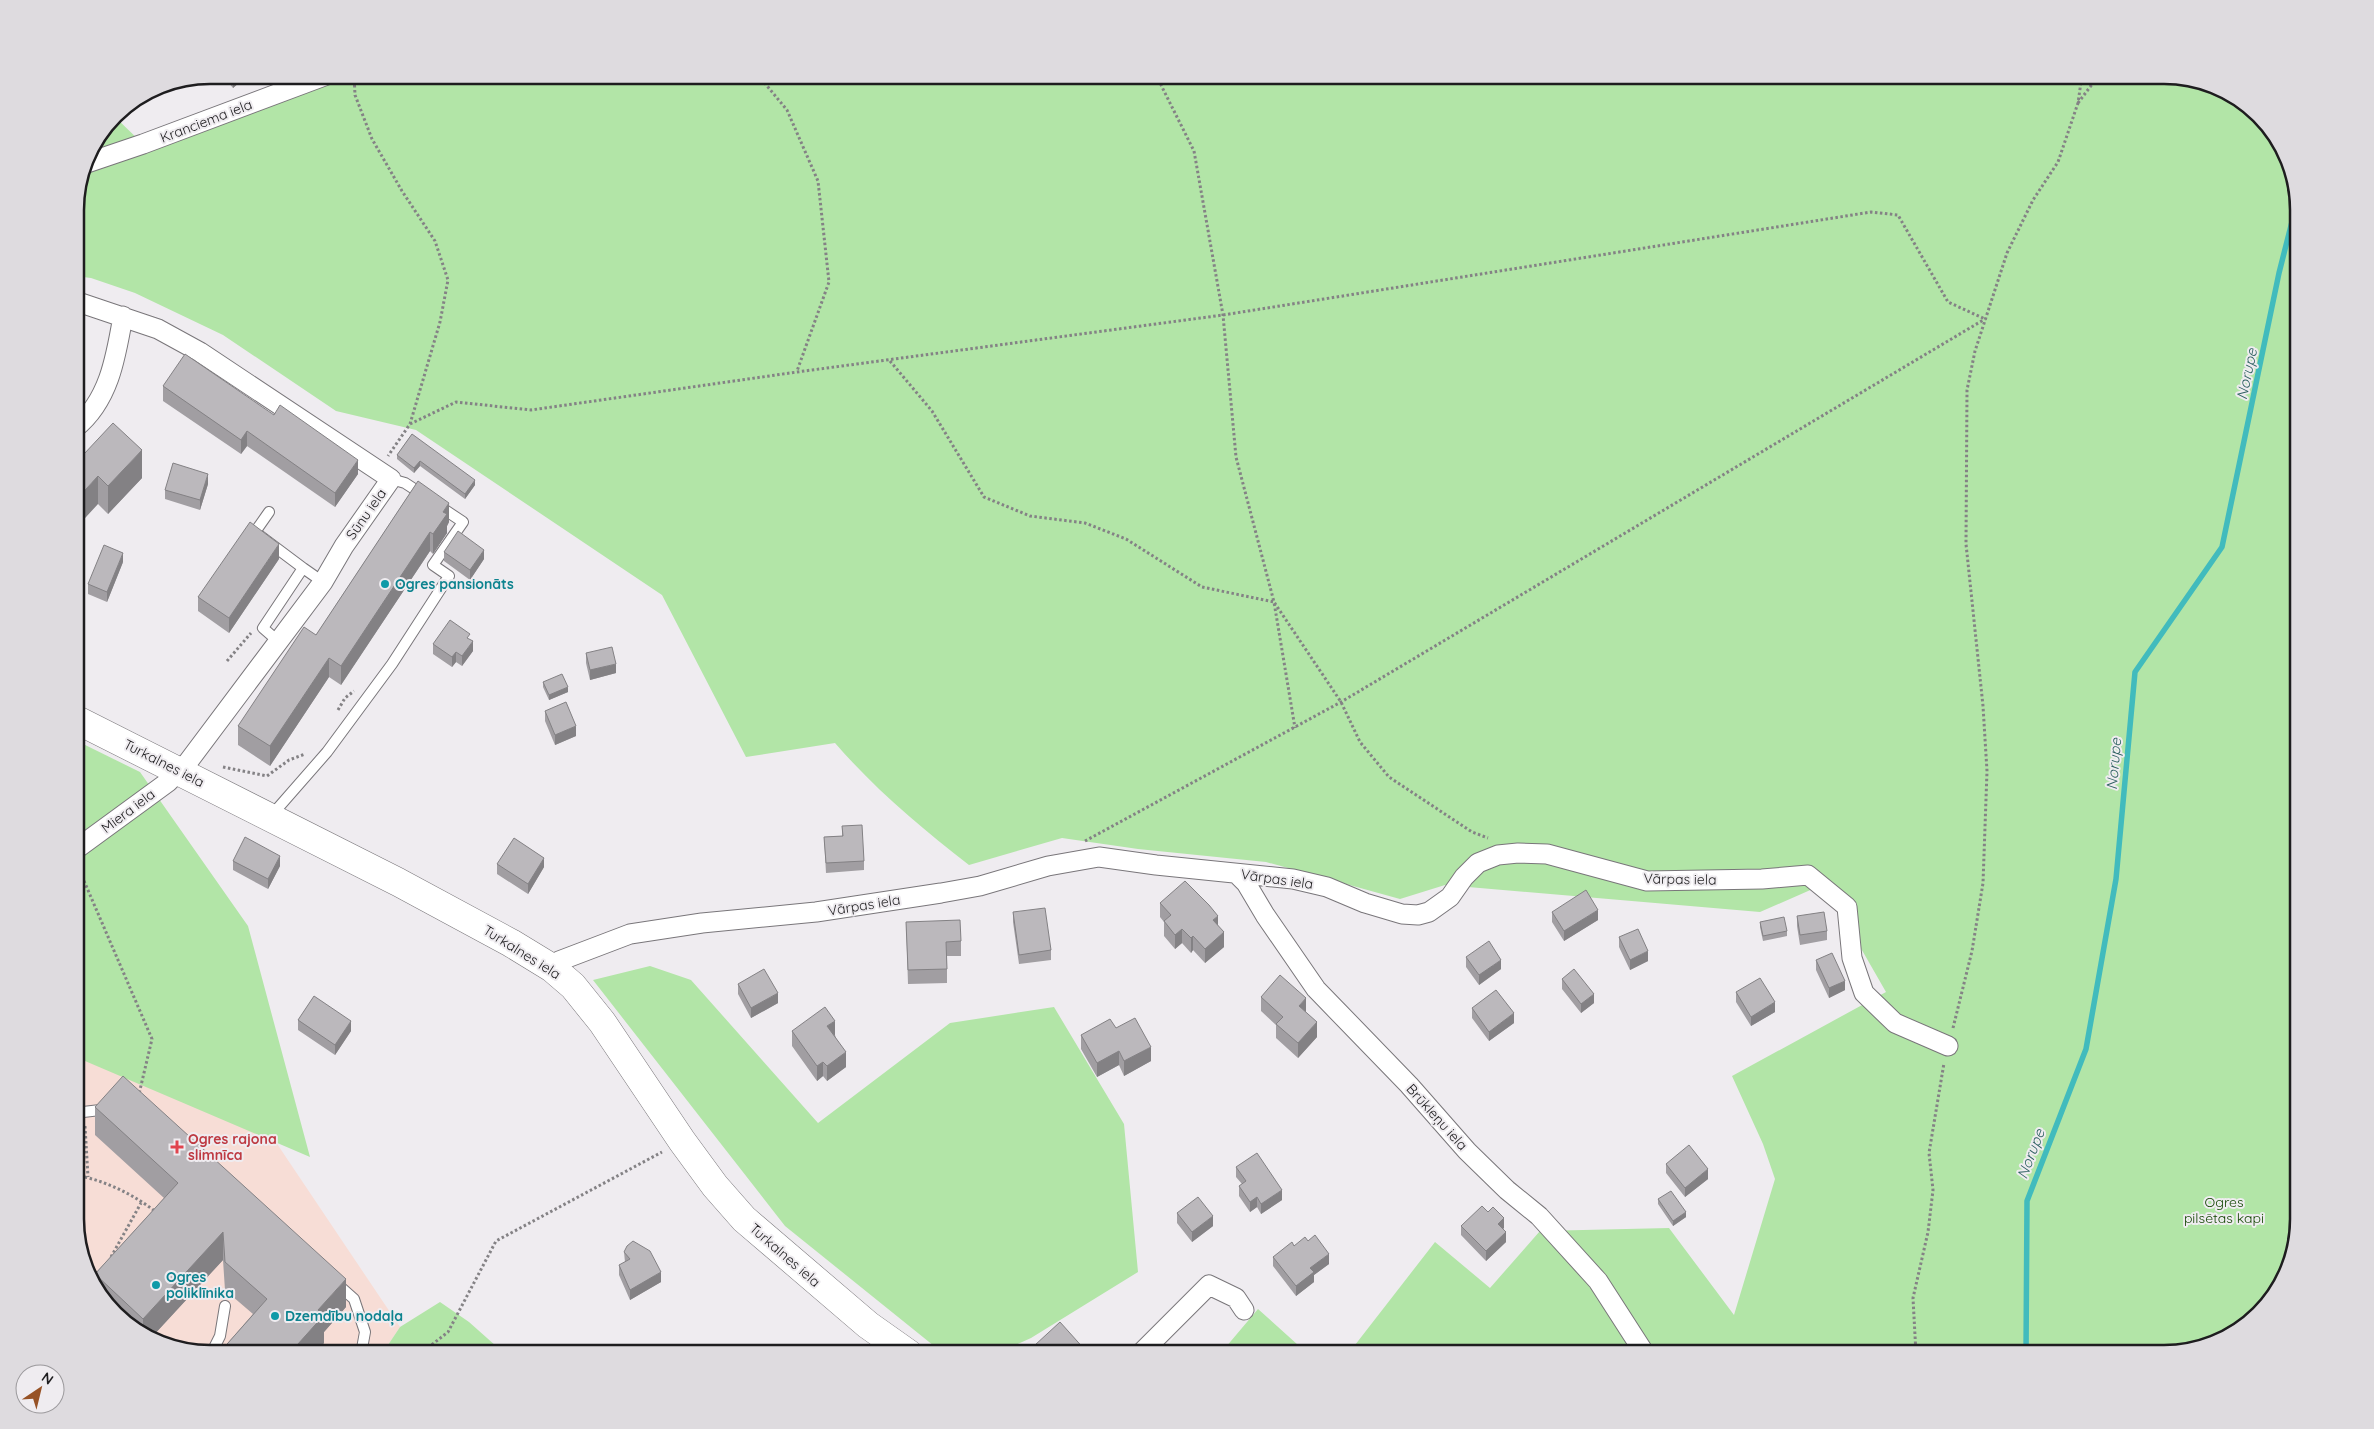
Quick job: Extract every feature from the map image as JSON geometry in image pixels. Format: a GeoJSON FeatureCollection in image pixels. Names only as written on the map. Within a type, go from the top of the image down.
{"type":"FeatureCollection","features":[{"type":"Feature","properties":{"kind":"main road","name":"Turkalnes iela"},"geometry":{"type":"LineString","coordinates":[[84,723],[416,891],[511,943],[552,968],[573,986],[602,1022],[682,1141],[715,1186],[744,1219],[868,1325],[896,1345]]}},
{"type":"Feature","properties":{"kind":"street","name":"Kranciema iela"},"geometry":{"type":"LineString","coordinates":[[94,161],[303,84]]}},
{"type":"Feature","properties":{"kind":"street","name":"Sūnu iela"},"geometry":{"type":"LineString","coordinates":[[84,304],[158,329],[200,352],[384,475],[323,582],[180,771]]}},
{"type":"Feature","properties":{"kind":"street"},"geometry":{"type":"LineString","coordinates":[[84,421],[101,397],[114,363],[123,316]]}},
{"type":"Feature","properties":{"kind":"street","name":"Miera iela"},"geometry":{"type":"LineString","coordinates":[[84,843],[180,771]]}},
{"type":"Feature","properties":{"kind":"street","name":"Vārpas iela"},"geometry":{"type":"LineString","coordinates":[[552,968],[559,961],[630,934],[702,923],[816,912],[951,891],[980,886],[1070,861],[1099,857],[1293,879],[1327,887],[1365,903],[1402,914],[1418,915],[1429,912],[1450,897],[1464,877],[1478,863],[1498,855],[1518,853],[1547,854],[1647,881],[1762,879],[1808,875],[1847,907],[1852,958],[1864,993],[1895,1023],[1948,1046]]}},
{"type":"Feature","properties":{"kind":"street","name":"Brūkleņu iela"},"geometry":{"type":"LineString","coordinates":[[1237,874],[1246,883],[1265,915],[1316,989],[1409,1085],[1467,1151],[1507,1190],[1539,1216],[1598,1281],[1638,1345]]}},
{"type":"Feature","properties":{"kind":"street"},"geometry":{"type":"LineString","coordinates":[[1149,1345],[1209,1286],[1236,1298],[1244,1310]]}},
{"type":"Feature","properties":{"kind":"lane"},"geometry":{"type":"LineString","coordinates":[[270,817],[327,752],[392,664],[449,576],[433,565],[463,522],[405,482],[384,475]]}},
{"type":"Feature","properties":{"kind":"lane"},"geometry":{"type":"LineString","coordinates":[[269,512],[255,532],[323,582]]}},
{"type":"Feature","properties":{"kind":"lane"},"geometry":{"type":"LineString","coordinates":[[279,642],[263,628],[303,568]]}},
{"type":"Feature","properties":{"kind":"lane"},"geometry":{"type":"LineString","coordinates":[[84,1112],[100,1110],[126,1093],[136,1102]]}},
{"type":"Feature","properties":{"kind":"lane"},"geometry":{"type":"LineString","coordinates":[[325,1273],[354,1299],[365,1332],[363,1345]]}},
{"type":"Feature","properties":{"kind":"lane"},"geometry":{"type":"LineString","coordinates":[[216,1345],[220,1336],[225,1306]]}},
{"type":"Feature","properties":{"kind":"path"},"geometry":{"type":"LineString","coordinates":[[354,84],[355,95],[372,139],[402,191],[435,241],[448,280],[440,322],[410,424],[384,475]]}},
{"type":"Feature","properties":{"kind":"path"},"geometry":{"type":"LineString","coordinates":[[765,84],[787,110],[818,182],[829,282],[797,372]]}},
{"type":"Feature","properties":{"kind":"path"},"geometry":{"type":"LineString","coordinates":[[1160,84],[1194,151],[1223,315],[1236,457],[1274,602],[1295,728]]}},
{"type":"Feature","properties":{"kind":"path"},"geometry":{"type":"LineString","coordinates":[[1987,772],[1983,706],[1966,544],[1967,390],[1985,319],[2007,253],[2033,200],[2058,162],[2078,103],[2081,84]]}},
{"type":"Feature","properties":{"kind":"path"},"geometry":{"type":"LineString","coordinates":[[2078,103],[2092,84]]}},
{"type":"Feature","properties":{"kind":"path"},"geometry":{"type":"LineString","coordinates":[[410,424],[456,402],[531,410],[1223,315],[1871,212],[1898,215],[1948,302],[1985,319]]}},
{"type":"Feature","properties":{"kind":"path"},"geometry":{"type":"LineString","coordinates":[[1070,861],[1087,838],[1341,702],[1985,319]]}},
{"type":"Feature","properties":{"kind":"path"},"geometry":{"type":"LineString","coordinates":[[890,361],[932,411],[984,497],[1030,516],[1085,523],[1126,539],[1202,587],[1274,602],[1341,702],[1360,742],[1389,777],[1472,832],[1489,838]]}},
{"type":"Feature","properties":{"kind":"path"},"geometry":{"type":"LineString","coordinates":[[228,661],[254,628]]}},
{"type":"Feature","properties":{"kind":"path"},"geometry":{"type":"LineString","coordinates":[[336,714],[352,691],[371,692]]}},
{"type":"Feature","properties":{"kind":"path"},"geometry":{"type":"LineString","coordinates":[[218,766],[267,776],[289,760],[310,753]]}},
{"type":"Feature","properties":{"kind":"path"},"geometry":{"type":"LineString","coordinates":[[84,883],[152,1039],[136,1102]]}},
{"type":"Feature","properties":{"kind":"path"},"geometry":{"type":"LineString","coordinates":[[431,1345],[448,1332],[496,1241],[682,1141]]}},
{"type":"Feature","properties":{"kind":"path"},"geometry":{"type":"LineString","coordinates":[[84,1144],[88,1177]]}},
{"type":"Feature","properties":{"kind":"path"},"geometry":{"type":"LineString","coordinates":[[84,1176],[119,1190],[158,1214]]}},
{"type":"Feature","properties":{"kind":"path"},"geometry":{"type":"LineString","coordinates":[[108,1260],[141,1203]]}},
{"type":"Feature","properties":{"kind":"shaded area","name":"Ogres rajona slimnīca"},"geometry":{"type":"Polygon","coordinates":[[[173,989],[400,1327],[388,1345],[193,1344],[162,1336],[127,1314],[105,1289],[90,1260],[86,1244],[84,1227],[85,1061],[173,989]]]}},
{"type":"Feature","properties":{"kind":"green space","name":"Ogres pilsētas kapi"},"geometry":{"type":"Polygon","coordinates":[[[303,84],[2164,84],[2197,88],[2212,93],[2241,110],[2264,133],[2284,169],[2290,202],[2290,1219],[2286,1252],[2281,1267],[2264,1296],[2241,1319],[2212,1336],[2181,1344],[1355,1345],[1435,1242],[1490,1288],[1540,1231],[1669,1228],[1734,1315],[1775,1179],[1763,1144],[1732,1076],[1886,992],[1824,884],[1760,912],[1445,885],[1400,899],[1266,862],[1138,849],[1062,838],[969,865],[933,837],[866,777],[835,743],[746,757],[662,595],[416,430],[336,411],[223,335],[135,293],[84,277],[84,202],[88,177],[93,162],[110,133],[120,122],[143,144],[303,84]]]}},
{"type":"Feature","properties":{"kind":"green space"},"geometry":{"type":"Polygon","coordinates":[[[84,744],[140,772],[248,926],[310,1157],[85,1061],[84,744]]]}},
{"type":"Feature","properties":{"kind":"green space"},"geometry":{"type":"Polygon","coordinates":[[[650,966],[691,980],[818,1123],[950,1023],[1054,1007],[1124,1124],[1138,1272],[1031,1338],[1015,1345],[933,1345],[785,1226],[593,980],[650,966]]]}},
{"type":"Feature","properties":{"kind":"green space"},"geometry":{"type":"Polygon","coordinates":[[[440,1302],[469,1322],[495,1345],[388,1345],[400,1327],[440,1302]]]}},
{"type":"Feature","properties":{"kind":"green space"},"geometry":{"type":"Polygon","coordinates":[[[1258,1309],[1298,1345],[1228,1345],[1258,1309]]]}},
{"type":"Feature","properties":{"kind":"building"},"geometry":{"type":"Polygon","coordinates":[[[185,354],[274,415],[280,405],[358,460],[335,493],[247,431],[241,440],[163,386],[185,354]]]}},
{"type":"Feature","properties":{"kind":"building"},"geometry":{"type":"Polygon","coordinates":[[[113,423],[142,450],[108,486],[98,476],[84,491],[84,454],[113,423]]]}},
{"type":"Feature","properties":{"kind":"building"},"geometry":{"type":"Polygon","coordinates":[[[412,434],[475,480],[465,494],[420,461],[414,468],[397,455],[412,434]]]}},
{"type":"Feature","properties":{"kind":"building"},"geometry":{"type":"Polygon","coordinates":[[[173,463],[208,474],[200,500],[165,490],[173,463]]]}},
{"type":"Feature","properties":{"kind":"building","name":"Ogres pansionāts"},"geometry":{"type":"Polygon","coordinates":[[[418,481],[449,503],[443,512],[447,514],[433,534],[430,532],[341,666],[329,658],[270,746],[238,726],[304,627],[316,635],[418,481]]]}},
{"type":"Feature","properties":{"kind":"building"},"geometry":{"type":"Polygon","coordinates":[[[250,522],[279,544],[229,618],[198,597],[250,522]]]}},
{"type":"Feature","properties":{"kind":"building"},"geometry":{"type":"Polygon","coordinates":[[[458,531],[484,550],[470,570],[444,552],[458,531]]]}},
{"type":"Feature","properties":{"kind":"building"},"geometry":{"type":"Polygon","coordinates":[[[104,545],[123,553],[107,592],[88,584],[104,545]]]}},
{"type":"Feature","properties":{"kind":"building"},"geometry":{"type":"Polygon","coordinates":[[[450,620],[470,634],[467,638],[473,641],[462,656],[456,652],[452,657],[433,644],[450,620]]]}},
{"type":"Feature","properties":{"kind":"building"},"geometry":{"type":"Polygon","coordinates":[[[612,647],[616,664],[590,670],[586,653],[612,647]]]}},
{"type":"Feature","properties":{"kind":"building"},"geometry":{"type":"Polygon","coordinates":[[[562,674],[568,687],[549,695],[543,682],[562,674]]]}},
{"type":"Feature","properties":{"kind":"building"},"geometry":{"type":"Polygon","coordinates":[[[566,702],[576,726],[555,735],[545,711],[566,702]]]}},
{"type":"Feature","properties":{"kind":"building"},"geometry":{"type":"Polygon","coordinates":[[[862,825],[864,861],[826,863],[824,837],[843,836],[842,826],[862,825]]]}},
{"type":"Feature","properties":{"kind":"building"},"geometry":{"type":"Polygon","coordinates":[[[245,837],[280,856],[268,879],[233,861],[245,837]]]}},
{"type":"Feature","properties":{"kind":"building"},"geometry":{"type":"Polygon","coordinates":[[[514,838],[544,858],[528,884],[497,864],[514,838]]]}},
{"type":"Feature","properties":{"kind":"building"},"geometry":{"type":"Polygon","coordinates":[[[1185,881],[1218,916],[1213,920],[1224,932],[1205,949],[1193,936],[1191,938],[1182,929],[1175,935],[1164,921],[1171,915],[1160,903],[1185,881]]]}},
{"type":"Feature","properties":{"kind":"building"},"geometry":{"type":"Polygon","coordinates":[[[1586,890],[1598,910],[1564,931],[1552,912],[1586,890]]]}},
{"type":"Feature","properties":{"kind":"building"},"geometry":{"type":"Polygon","coordinates":[[[1045,908],[1051,950],[1019,955],[1013,912],[1045,908]]]}},
{"type":"Feature","properties":{"kind":"building"},"geometry":{"type":"Polygon","coordinates":[[[1824,912],[1827,931],[1800,935],[1797,916],[1824,912]]]}},
{"type":"Feature","properties":{"kind":"building"},"geometry":{"type":"Polygon","coordinates":[[[1784,917],[1787,931],[1763,936],[1760,922],[1784,917]]]}},
{"type":"Feature","properties":{"kind":"building"},"geometry":{"type":"Polygon","coordinates":[[[960,920],[961,941],[946,942],[947,969],[908,970],[906,922],[960,920]]]}},
{"type":"Feature","properties":{"kind":"building"},"geometry":{"type":"Polygon","coordinates":[[[1638,929],[1648,951],[1630,960],[1619,937],[1638,929]]]}},
{"type":"Feature","properties":{"kind":"building"},"geometry":{"type":"Polygon","coordinates":[[[1489,941],[1501,960],[1479,975],[1466,957],[1489,941]]]}},
{"type":"Feature","properties":{"kind":"building"},"geometry":{"type":"Polygon","coordinates":[[[1832,953],[1845,981],[1829,988],[1816,960],[1832,953]]]}},
{"type":"Feature","properties":{"kind":"building"},"geometry":{"type":"Polygon","coordinates":[[[764,969],[778,993],[751,1008],[738,984],[764,969]]]}},
{"type":"Feature","properties":{"kind":"building"},"geometry":{"type":"Polygon","coordinates":[[[1574,969],[1594,994],[1581,1004],[1562,979],[1574,969]]]}},
{"type":"Feature","properties":{"kind":"building"},"geometry":{"type":"Polygon","coordinates":[[[1280,975],[1306,998],[1299,1006],[1317,1022],[1298,1043],[1276,1024],[1283,1017],[1261,997],[1280,975]]]}},
{"type":"Feature","properties":{"kind":"building"},"geometry":{"type":"Polygon","coordinates":[[[1760,978],[1775,1002],[1751,1017],[1736,992],[1760,978]]]}},
{"type":"Feature","properties":{"kind":"building"},"geometry":{"type":"Polygon","coordinates":[[[1496,990],[1514,1013],[1489,1032],[1472,1008],[1496,990]]]}},
{"type":"Feature","properties":{"kind":"building"},"geometry":{"type":"Polygon","coordinates":[[[314,996],[351,1021],[335,1045],[298,1020],[314,996]]]}},
{"type":"Feature","properties":{"kind":"building"},"geometry":{"type":"Polygon","coordinates":[[[825,1007],[835,1021],[827,1026],[846,1052],[827,1066],[823,1062],[817,1066],[792,1031],[825,1007]]]}},
{"type":"Feature","properties":{"kind":"building"},"geometry":{"type":"Polygon","coordinates":[[[1135,1018],[1151,1047],[1124,1061],[1119,1051],[1097,1063],[1081,1035],[1110,1019],[1116,1028],[1135,1018]]]}},
{"type":"Feature","properties":{"kind":"building"},"geometry":{"type":"Polygon","coordinates":[[[123,1076],[346,1279],[318,1310],[324,1315],[297,1345],[226,1345],[267,1299],[225,1262],[223,1232],[143,1319],[98,1277],[96,1273],[178,1183],[95,1107],[123,1076]]]}},
{"type":"Feature","properties":{"kind":"building"},"geometry":{"type":"Polygon","coordinates":[[[1689,1145],[1708,1169],[1685,1188],[1666,1164],[1689,1145]]]}},
{"type":"Feature","properties":{"kind":"building"},"geometry":{"type":"Polygon","coordinates":[[[1257,1153],[1282,1190],[1261,1204],[1257,1197],[1250,1202],[1239,1186],[1246,1181],[1236,1167],[1257,1153]]]}},
{"type":"Feature","properties":{"kind":"building"},"geometry":{"type":"Polygon","coordinates":[[[1671,1191],[1686,1212],[1673,1221],[1658,1199],[1671,1191]]]}},
{"type":"Feature","properties":{"kind":"building"},"geometry":{"type":"Polygon","coordinates":[[[1198,1197],[1213,1216],[1192,1232],[1177,1213],[1198,1197]]]}},
{"type":"Feature","properties":{"kind":"building"},"geometry":{"type":"Polygon","coordinates":[[[1482,1206],[1488,1212],[1493,1207],[1504,1218],[1498,1224],[1506,1232],[1486,1251],[1461,1226],[1482,1206]]]}},
{"type":"Feature","properties":{"kind":"building"},"geometry":{"type":"Polygon","coordinates":[[[1315,1235],[1329,1254],[1310,1268],[1314,1272],[1296,1286],[1273,1257],[1292,1242],[1294,1246],[1305,1237],[1308,1241],[1315,1235]]]}},
{"type":"Feature","properties":{"kind":"building"},"geometry":{"type":"Polygon","coordinates":[[[633,1241],[650,1251],[661,1272],[630,1290],[619,1265],[630,1259],[624,1252],[633,1241]]]}},
{"type":"Feature","properties":{"kind":"building"},"geometry":{"type":"Polygon","coordinates":[[[1060,1322],[1081,1345],[1035,1345],[1060,1322]]]}},
{"type":"Feature","properties":{"kind":"waterway","name":"Norupe"},"geometry":{"type":"LineString","coordinates":[[2026,1345],[2027,1201],[2086,1049],[2116,879],[2135,672],[2222,547],[2279,273],[2290,230]]}},
{"type":"Feature","properties":{"kind":"place","name":"Ogres pansionāts"},"geometry":{"type":"Point","coordinates":[385,584]}},
{"type":"Feature","properties":{"kind":"place","name":"Ogres rajona slimnīca"},"geometry":{"type":"Point","coordinates":[177,1147]}},
{"type":"Feature","properties":{"kind":"place","name":"Ogres poliklīnika"},"geometry":{"type":"Point","coordinates":[156,1285]}},
{"type":"Feature","properties":{"kind":"place","name":"Dzemdību nodaļa"},"geometry":{"type":"Point","coordinates":[275,1316]}}]}
